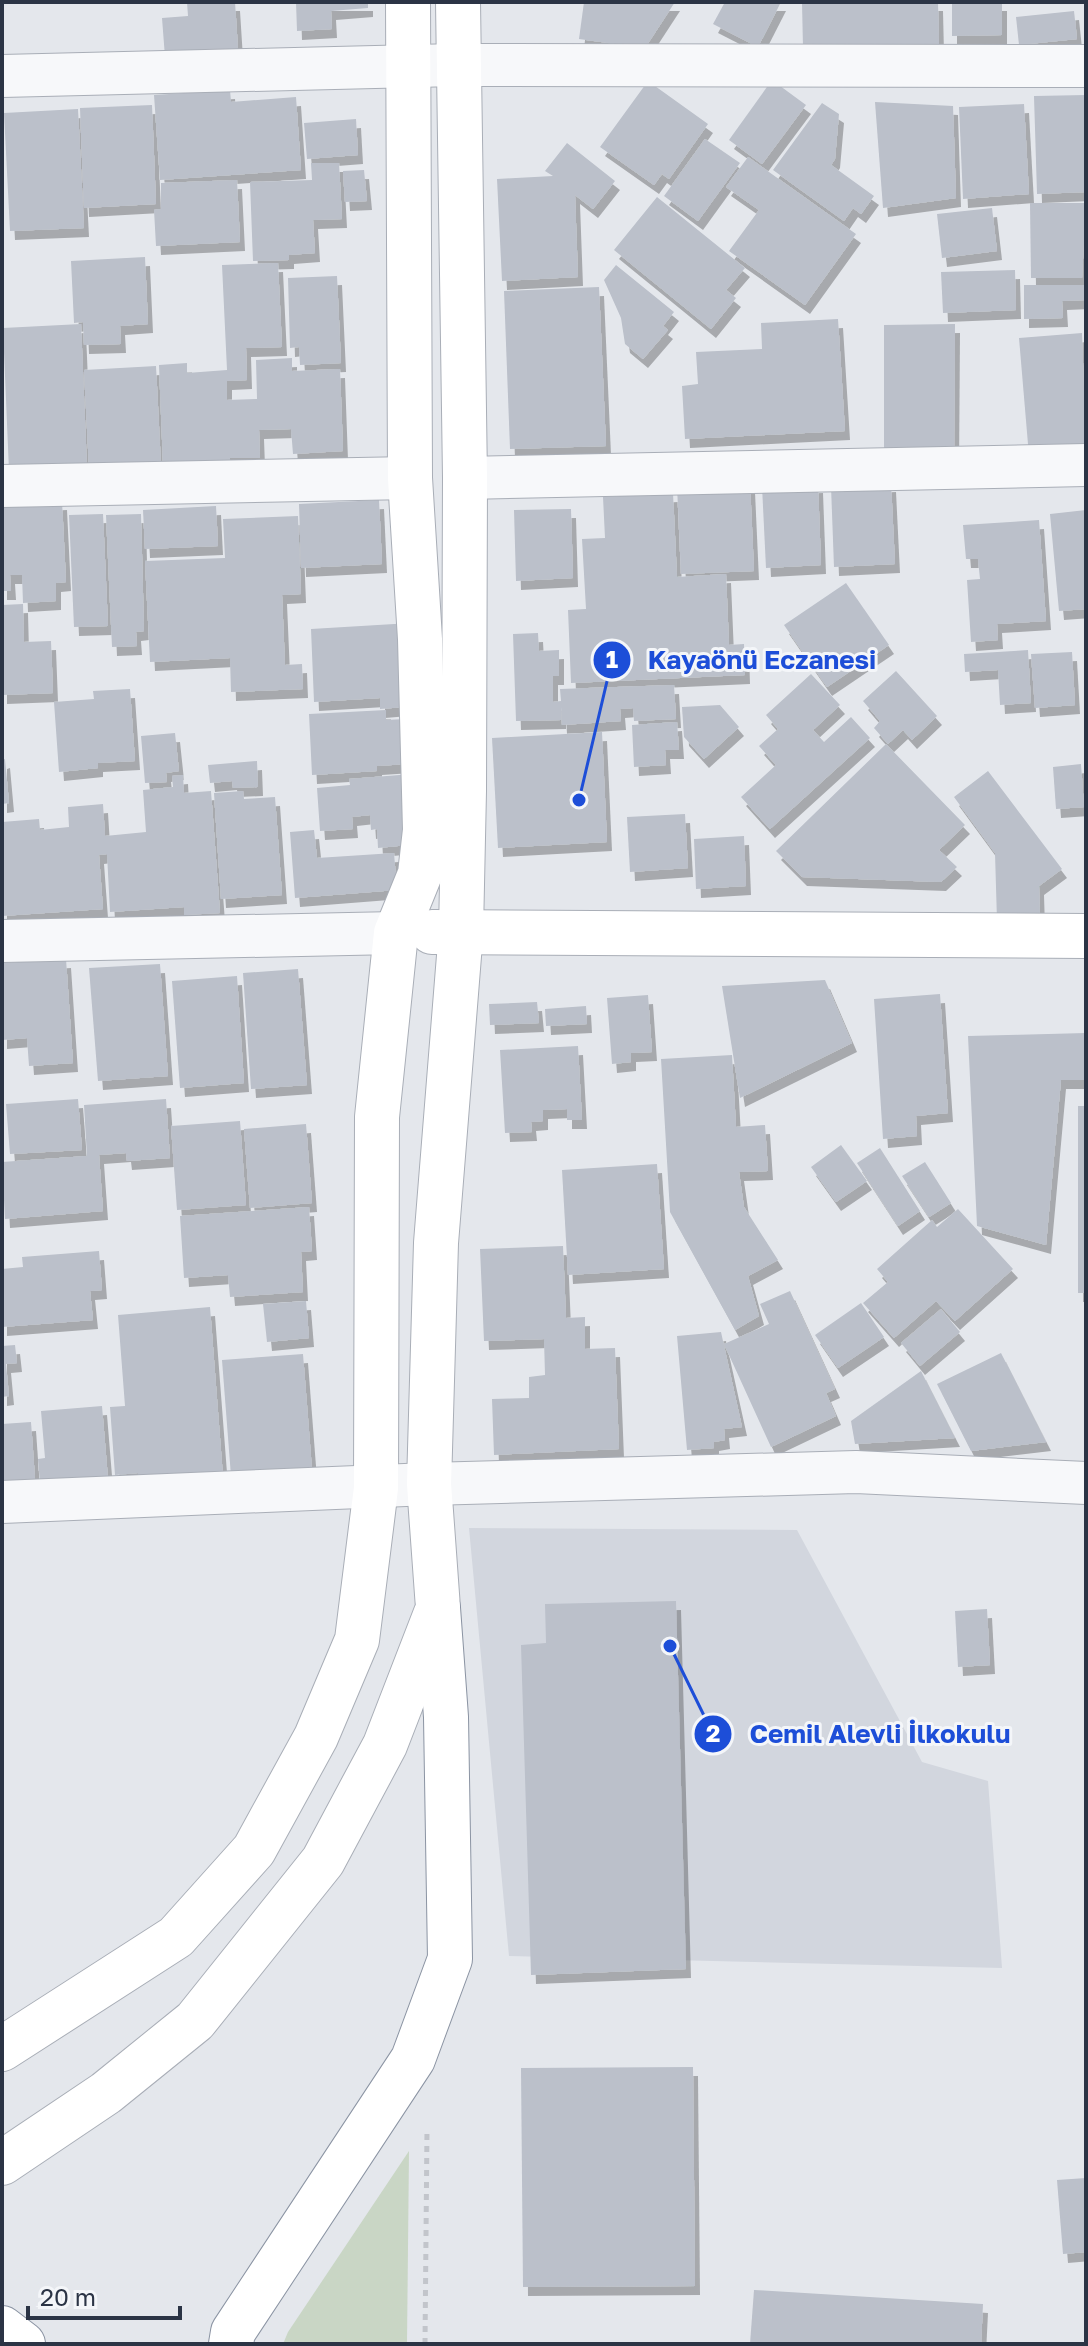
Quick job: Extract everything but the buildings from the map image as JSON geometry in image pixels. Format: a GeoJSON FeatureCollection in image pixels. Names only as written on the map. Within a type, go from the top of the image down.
{"type":"FeatureCollection","features":[{"type":"Feature","properties":{"kind":"main road"},"geometry":{"type":"LineString","coordinates":[[2,2049],[176,1937],[254,1850],[316,1737],[357,1640],[376,1488],[377,1117],[396,933],[420,874],[425,830],[420,639],[410,478],[408,2]]}},
{"type":"Feature","properties":{"kind":"main road"},"geometry":{"type":"LineString","coordinates":[[231,2344],[233,2332],[327,2185],[413,2059],[450,1959],[446,1717],[429,1484],[436,1243],[461,931],[465,478],[456,65],[458,2]]}},
{"type":"Feature","properties":{"kind":"main road"},"geometry":{"type":"LineString","coordinates":[[396,933],[1086,936]]}},
{"type":"Feature","properties":{"kind":"main road"},"geometry":{"type":"LineString","coordinates":[[2,2163],[106,2093],[195,2021],[323,1861],[385,1745],[438,1608]]}},
{"type":"Feature","properties":{"kind":"main road"},"geometry":{"type":"LineString","coordinates":[[2,2328],[23,2344]]}},
{"type":"Feature","properties":{"kind":"street"},"geometry":{"type":"LineString","coordinates":[[2,76],[456,65],[1086,66]]}},
{"type":"Feature","properties":{"kind":"street"},"geometry":{"type":"LineString","coordinates":[[465,478],[1086,465]]}},
{"type":"Feature","properties":{"kind":"street"},"geometry":{"type":"LineString","coordinates":[[2,486],[410,478]]}},
{"type":"Feature","properties":{"kind":"street"},"geometry":{"type":"LineString","coordinates":[[2,941],[396,933]]}},
{"type":"Feature","properties":{"kind":"street"},"geometry":{"type":"LineString","coordinates":[[2,1502],[429,1484],[856,1472],[1086,1483]]}},
{"type":"Feature","properties":{"kind":"path"},"geometry":{"type":"LineString","coordinates":[[425,2344],[427,2127]]}},
{"type":"Feature","properties":{"kind":"shaded area"},"geometry":{"type":"Polygon","coordinates":[[[469,1528],[797,1530],[922,1762],[988,1781],[1002,1968],[509,1956],[469,1528]]]}},
{"type":"Feature","properties":{"kind":"green space"},"geometry":{"type":"Polygon","coordinates":[[[409,2151],[407,2344],[283,2344],[288,2332],[409,2151]]]}},
{"type":"Feature","properties":{"kind":"place","name":"Kayaönü Eczanesi"},"geometry":{"type":"Point","coordinates":[579,800]}},
{"type":"Feature","properties":{"kind":"place","name":"Cemil Alevli İlkokulu"},"geometry":{"type":"Point","coordinates":[670,1646]}}]}
